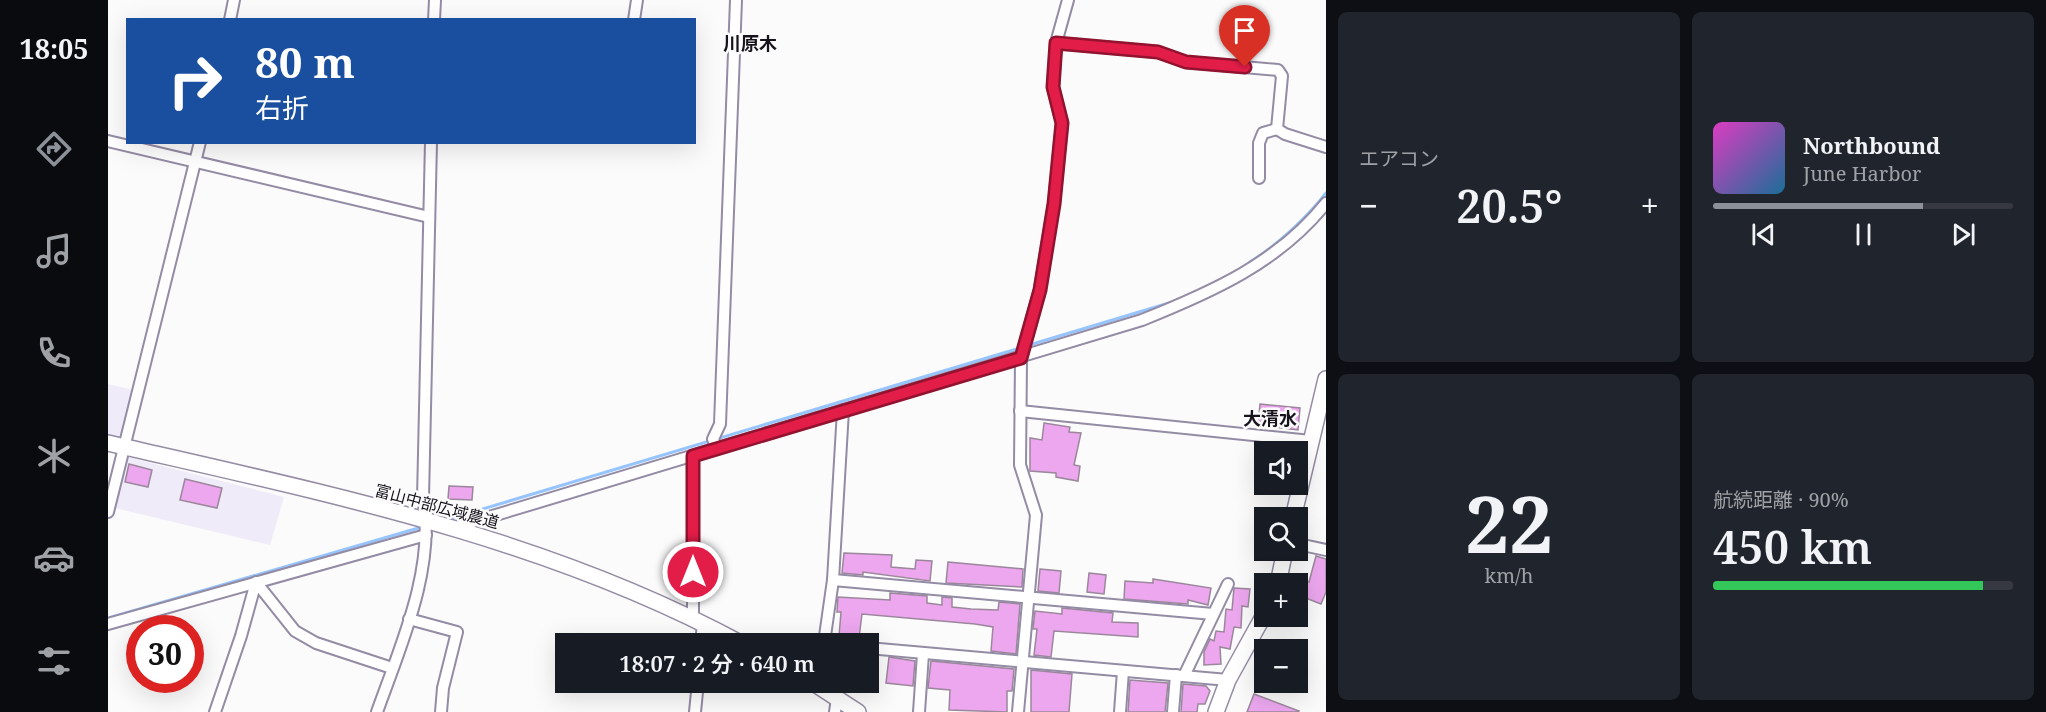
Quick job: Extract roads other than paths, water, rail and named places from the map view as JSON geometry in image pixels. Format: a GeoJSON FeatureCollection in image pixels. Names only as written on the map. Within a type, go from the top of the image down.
{"type":"FeatureCollection","features":[{"type":"Feature","properties":{"kind":"street"},"geometry":{"type":"LineString","coordinates":[[230,18],[234,0]]}},
{"type":"Feature","properties":{"kind":"street"},"geometry":{"type":"LineString","coordinates":[[434,18],[435,0]]}},
{"type":"Feature","properties":{"kind":"street"},"geometry":{"type":"LineString","coordinates":[[634,18],[637,0]]}},
{"type":"Feature","properties":{"kind":"street"},"geometry":{"type":"LineString","coordinates":[[717,449],[713,439],[720,424],[736,0]]}},
{"type":"Feature","properties":{"kind":"street"},"geometry":{"type":"LineString","coordinates":[[1018,712],[1036,515],[1020,465],[1021,358],[1040,290],[1054,204],[1062,123],[1053,87],[1056,43],[1068,0]]}},
{"type":"Feature","properties":{"kind":"street"},"geometry":{"type":"LineString","coordinates":[[1056,43],[1158,52],[1186,62],[1278,70],[1282,76],[1277,129]]}},
{"type":"Feature","properties":{"kind":"street"},"geometry":{"type":"LineString","coordinates":[[1259,178],[1259,143],[1263,133],[1277,129],[1285,134],[1326,147]]}},
{"type":"Feature","properties":{"kind":"street"},"geometry":{"type":"LineString","coordinates":[[108,141],[429,217]]}},
{"type":"Feature","properties":{"kind":"street"},"geometry":{"type":"LineString","coordinates":[[108,510],[199,144]]}},
{"type":"Feature","properties":{"kind":"street"},"geometry":{"type":"LineString","coordinates":[[377,712],[415,605],[426,527],[423,498],[431,144]]}},
{"type":"Feature","properties":{"kind":"street"},"geometry":{"type":"LineString","coordinates":[[456,527],[1142,320],[1208,294],[1275,254],[1326,203]]}},
{"type":"Feature","properties":{"kind":"street"},"geometry":{"type":"LineString","coordinates":[[1296,507],[1326,379]]}},
{"type":"Feature","properties":{"kind":"street"},"geometry":{"type":"LineString","coordinates":[[826,633],[833,580],[843,410]]}},
{"type":"Feature","properties":{"kind":"street"},"geometry":{"type":"LineString","coordinates":[[1020,411],[1311,441]]}},
{"type":"Feature","properties":{"kind":"street","name":"富山中部広域農道"},"geometry":{"type":"LineString","coordinates":[[108,442],[426,527],[456,527],[575,567],[698,620],[722,633]]}},
{"type":"Feature","properties":{"kind":"street"},"geometry":{"type":"LineString","coordinates":[[693,456],[700,633]]}},
{"type":"Feature","properties":{"kind":"street"},"geometry":{"type":"LineString","coordinates":[[108,624],[256,582],[426,527]]}},
{"type":"Feature","properties":{"kind":"street"},"geometry":{"type":"LineString","coordinates":[[1308,546],[1326,550]]}},
{"type":"Feature","properties":{"kind":"street"},"geometry":{"type":"LineString","coordinates":[[833,580],[1213,614]]}},
{"type":"Feature","properties":{"kind":"street"},"geometry":{"type":"LineString","coordinates":[[256,582],[295,631],[316,643],[393,668]]}},
{"type":"Feature","properties":{"kind":"street"},"geometry":{"type":"LineString","coordinates":[[215,712],[241,636],[256,582]]}},
{"type":"Feature","properties":{"kind":"street"},"geometry":{"type":"LineString","coordinates":[[1173,712],[1180,676],[1227,584]]}},
{"type":"Feature","properties":{"kind":"street"},"geometry":{"type":"LineString","coordinates":[[410,620],[457,632],[443,688],[441,712]]}},
{"type":"Feature","properties":{"kind":"street"},"geometry":{"type":"LineString","coordinates":[[1216,712],[1228,680],[1257,627]]}},
{"type":"Feature","properties":{"kind":"street"},"geometry":{"type":"LineString","coordinates":[[879,649],[1228,680]]}},
{"type":"Feature","properties":{"kind":"street"},"geometry":{"type":"LineString","coordinates":[[919,712],[922,654]]}},
{"type":"Feature","properties":{"kind":"street"},"geometry":{"type":"LineString","coordinates":[[1120,712],[1123,671]]}},
{"type":"Feature","properties":{"kind":"street"},"geometry":{"type":"LineString","coordinates":[[695,712],[697,693]]}},
{"type":"Feature","properties":{"kind":"street"},"geometry":{"type":"LineString","coordinates":[[823,693],[836,705],[858,712]]}},
{"type":"Feature","properties":{"kind":"waterway"},"geometry":{"type":"LineString","coordinates":[[1250,262],[1291,231],[1326,193]]}},
{"type":"Feature","properties":{"kind":"waterway"},"geometry":{"type":"LineString","coordinates":[[1026,346],[1169,303]]}},
{"type":"Feature","properties":{"kind":"waterway"},"geometry":{"type":"LineString","coordinates":[[446,520],[1020,348]]}},
{"type":"Feature","properties":{"kind":"waterway"},"geometry":{"type":"LineString","coordinates":[[108,618],[422,527]]}},
{"type":"Feature","properties":{"kind":"district","name":"川原木"},"geometry":{"type":"Point","coordinates":[750,43]}},
{"type":"Feature","properties":{"kind":"district","name":"大清水"},"geometry":{"type":"Point","coordinates":[1270,418]}}]}
